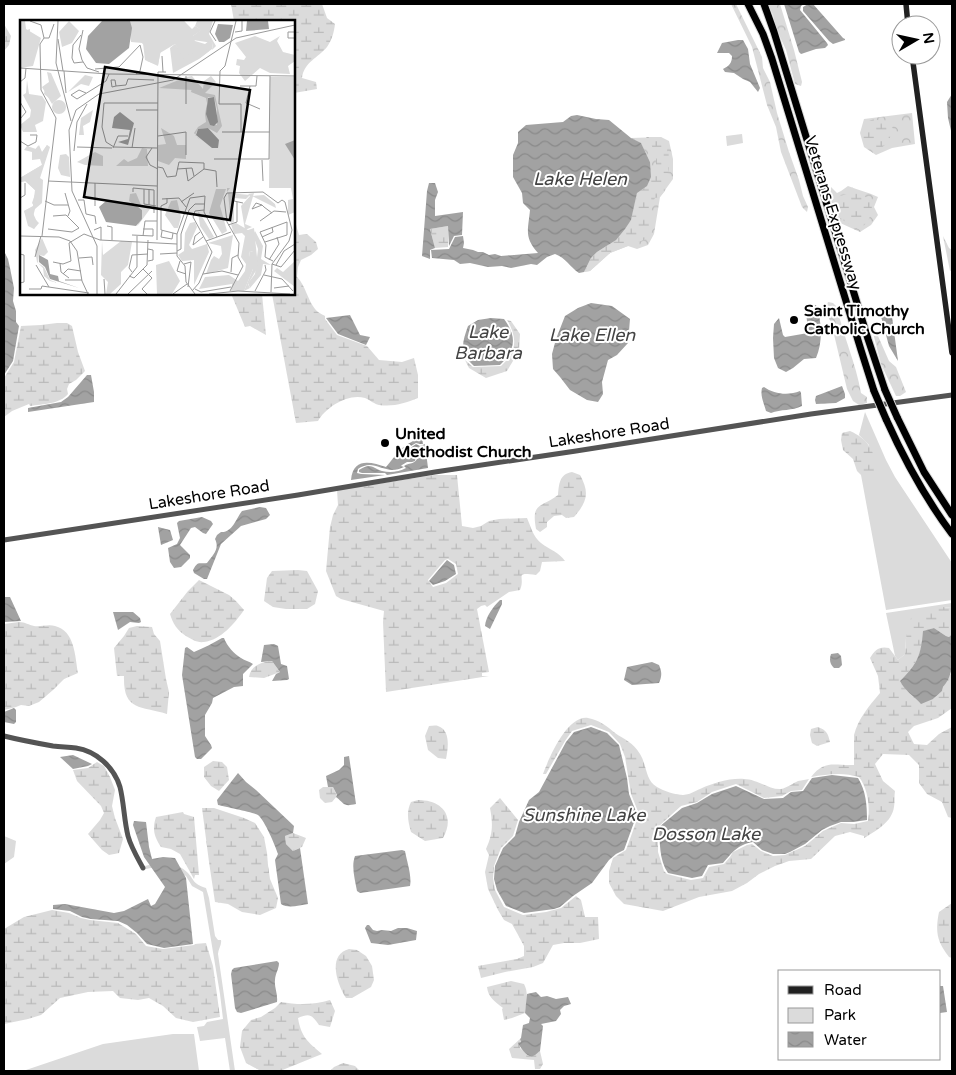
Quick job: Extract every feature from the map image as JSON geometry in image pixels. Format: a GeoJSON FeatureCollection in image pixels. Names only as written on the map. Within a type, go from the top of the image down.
{"type":"FeatureCollection","features":[{"type":"Feature","properties":{"kind":"highway","name":"Veterans Expressway"},"geometry":{"type":"LineString","coordinates":[[748,4],[772,59],[874,391],[895,439],[919,484],[952,534]]}},
{"type":"Feature","properties":{"kind":"highway","name":"Veterans Expressway"},"geometry":{"type":"LineString","coordinates":[[764,4],[886,390],[924,472],[952,515]]}},
{"type":"Feature","properties":{"kind":"main road"},"geometry":{"type":"LineString","coordinates":[[913,65],[952,353]]}},
{"type":"Feature","properties":{"kind":"street","name":"Lakeshore Road"},"geometry":{"type":"LineString","coordinates":[[4,540],[792,417],[952,395]]}},
{"type":"Feature","properties":{"kind":"street"},"geometry":{"type":"LineString","coordinates":[[4,736],[50,746],[85,750],[107,764],[115,774],[120,786],[128,836],[142,868]]}},
{"type":"Feature","properties":{"kind":"green space"},"geometry":{"type":"Polygon","coordinates":[[[231,4],[322,4],[327,18],[335,24],[333,33],[327,47],[305,68],[302,78],[316,82],[317,89],[295,93],[295,20],[234,20],[231,4]]]}},
{"type":"Feature","properties":{"kind":"green space"},"geometry":{"type":"Polygon","coordinates":[[[731,4],[736,4],[762,57],[763,68],[770,82],[777,113],[808,207],[807,212],[802,207],[781,152],[776,127],[767,105],[752,47],[731,4]]]}},
{"type":"Feature","properties":{"kind":"green space"},"geometry":{"type":"Polygon","coordinates":[[[768,4],[780,4],[794,50],[802,82],[801,86],[795,84],[786,50],[768,4]]]}},
{"type":"Feature","properties":{"kind":"green space"},"geometry":{"type":"Polygon","coordinates":[[[4,24],[11,36],[9,45],[4,51],[4,24]]]}},
{"type":"Feature","properties":{"kind":"green space"},"geometry":{"type":"Polygon","coordinates":[[[912,113],[915,144],[892,148],[876,155],[864,147],[860,133],[864,119],[912,113]]]}},
{"type":"Feature","properties":{"kind":"green space"},"geometry":{"type":"Polygon","coordinates":[[[874,119],[886,123],[893,128],[887,144],[872,150],[863,141],[862,135],[864,123],[874,119]]]}},
{"type":"Feature","properties":{"kind":"green space"},"geometry":{"type":"Polygon","coordinates":[[[742,134],[743,143],[727,146],[726,136],[742,134]]]}},
{"type":"Feature","properties":{"kind":"green space"},"geometry":{"type":"Polygon","coordinates":[[[646,137],[661,137],[665,143],[670,160],[665,191],[660,197],[655,198],[650,207],[650,230],[646,239],[610,253],[590,271],[584,272],[591,258],[616,240],[631,220],[637,193],[647,186],[656,167],[656,159],[651,143],[646,137]]]}},
{"type":"Feature","properties":{"kind":"green space"},"geometry":{"type":"Polygon","coordinates":[[[661,137],[669,141],[673,159],[673,179],[660,197],[654,234],[648,245],[637,249],[628,246],[610,253],[590,271],[584,272],[631,220],[637,193],[650,162],[641,144],[631,138],[661,137]]]}},
{"type":"Feature","properties":{"kind":"green space"},"geometry":{"type":"Polygon","coordinates":[[[848,186],[878,197],[874,207],[878,215],[871,225],[860,232],[838,222],[832,205],[831,187],[837,193],[848,186]]]}},
{"type":"Feature","properties":{"kind":"green space"},"geometry":{"type":"Polygon","coordinates":[[[851,193],[870,199],[872,208],[870,216],[860,230],[843,220],[836,209],[836,202],[840,196],[851,193]]]}},
{"type":"Feature","properties":{"kind":"green space"},"geometry":{"type":"Polygon","coordinates":[[[295,221],[299,235],[307,234],[316,242],[318,249],[301,260],[297,277],[317,312],[325,316],[325,319],[337,335],[367,346],[379,360],[402,362],[414,358],[418,375],[418,398],[390,405],[377,404],[358,397],[345,399],[332,406],[318,421],[296,423],[272,295],[295,295],[295,221]]]}},
{"type":"Feature","properties":{"kind":"green space"},"geometry":{"type":"Polygon","coordinates":[[[448,226],[448,247],[435,248],[430,229],[448,226]]]}},
{"type":"Feature","properties":{"kind":"green space"},"geometry":{"type":"Polygon","coordinates":[[[943,236],[952,250],[952,270],[950,271],[943,236]]]}},
{"type":"Feature","properties":{"kind":"green space"},"geometry":{"type":"Polygon","coordinates":[[[262,295],[266,335],[250,326],[245,327],[232,296],[262,295]]]}},
{"type":"Feature","properties":{"kind":"green space"},"geometry":{"type":"Polygon","coordinates":[[[828,302],[833,303],[837,307],[861,393],[867,397],[867,403],[859,405],[853,401],[847,389],[831,322],[828,317],[828,302]]]}},
{"type":"Feature","properties":{"kind":"green space"},"geometry":{"type":"Polygon","coordinates":[[[507,320],[511,321],[520,334],[519,351],[507,371],[486,378],[469,368],[465,360],[473,367],[501,366],[512,352],[514,343],[512,329],[507,320]]]}},
{"type":"Feature","properties":{"kind":"green space"},"geometry":{"type":"Polygon","coordinates":[[[67,323],[72,326],[85,371],[69,384],[68,394],[61,400],[40,405],[30,406],[29,404],[12,411],[4,417],[4,378],[14,362],[21,326],[67,323]]]}},
{"type":"Feature","properties":{"kind":"green space"},"geometry":{"type":"Polygon","coordinates":[[[873,333],[878,336],[889,361],[896,367],[906,392],[900,396],[896,396],[881,364],[873,333]]]}},
{"type":"Feature","properties":{"kind":"green space"},"geometry":{"type":"Polygon","coordinates":[[[865,412],[895,477],[952,563],[952,600],[886,610],[861,475],[871,475],[869,445],[859,435],[865,412]]]}},
{"type":"Feature","properties":{"kind":"green space"},"geometry":{"type":"Polygon","coordinates":[[[850,431],[866,442],[872,451],[877,469],[871,475],[861,475],[857,471],[853,459],[843,450],[842,433],[850,431]]]}},
{"type":"Feature","properties":{"kind":"green space"},"geometry":{"type":"Polygon","coordinates":[[[572,472],[580,475],[585,487],[586,497],[582,507],[574,517],[554,516],[547,522],[547,527],[540,532],[536,529],[536,510],[542,504],[558,495],[559,484],[562,478],[564,475],[572,472]]]}},
{"type":"Feature","properties":{"kind":"green space"},"geometry":{"type":"Polygon","coordinates":[[[434,475],[457,475],[462,526],[473,528],[499,519],[527,518],[532,532],[538,541],[563,558],[565,561],[542,562],[540,571],[536,575],[522,575],[520,590],[509,592],[487,607],[485,605],[477,609],[489,672],[482,673],[482,676],[489,676],[386,692],[384,611],[336,596],[326,571],[330,527],[338,505],[337,490],[434,475]],[[448,559],[445,560],[428,580],[433,587],[446,583],[458,574],[456,564],[448,559]]]}},
{"type":"Feature","properties":{"kind":"green space"},"geometry":{"type":"Polygon","coordinates":[[[272,571],[307,571],[318,591],[315,604],[307,609],[286,609],[273,607],[264,601],[267,578],[272,571]]]}},
{"type":"Feature","properties":{"kind":"green space"},"geometry":{"type":"Polygon","coordinates":[[[199,580],[229,595],[244,610],[222,634],[210,641],[204,642],[199,642],[183,634],[172,621],[170,614],[199,580]]]}},
{"type":"Feature","properties":{"kind":"green space"},"geometry":{"type":"Polygon","coordinates":[[[952,603],[952,608],[943,607],[906,638],[905,654],[898,660],[895,656],[886,613],[952,603]]]}},
{"type":"Feature","properties":{"kind":"green space"},"geometry":{"type":"Polygon","coordinates":[[[943,607],[952,608],[952,634],[949,637],[946,636],[934,628],[924,631],[917,659],[900,681],[917,699],[933,699],[942,691],[952,672],[952,708],[938,718],[914,726],[908,732],[914,744],[927,745],[939,734],[952,727],[952,818],[948,817],[942,802],[927,794],[919,783],[919,765],[909,755],[883,754],[875,764],[883,781],[895,791],[893,812],[887,822],[864,838],[864,836],[850,832],[835,836],[811,859],[789,861],[759,874],[732,891],[699,897],[663,911],[624,904],[616,896],[609,883],[609,871],[613,858],[626,850],[639,814],[631,794],[625,757],[620,744],[609,732],[591,725],[572,731],[546,774],[543,774],[560,739],[573,723],[580,719],[592,719],[603,724],[629,742],[640,754],[653,784],[673,794],[687,794],[733,779],[749,779],[772,788],[781,789],[798,781],[809,779],[802,790],[791,791],[782,796],[764,798],[736,784],[712,792],[697,802],[681,806],[658,827],[658,852],[664,871],[667,874],[691,880],[703,878],[709,867],[724,864],[733,852],[752,844],[761,851],[773,856],[785,855],[805,846],[823,831],[841,823],[854,824],[868,821],[868,798],[859,777],[835,774],[811,777],[816,771],[826,766],[836,764],[854,765],[854,735],[856,729],[864,713],[880,693],[878,676],[870,658],[878,649],[889,648],[898,660],[905,654],[906,638],[912,614],[943,607]]]}},
{"type":"Feature","properties":{"kind":"green space"},"geometry":{"type":"Polygon","coordinates":[[[19,622],[34,626],[55,626],[67,633],[75,652],[78,673],[64,679],[39,702],[29,706],[21,705],[4,710],[4,624],[19,622]]]}},
{"type":"Feature","properties":{"kind":"green space"},"geometry":{"type":"Polygon","coordinates":[[[137,626],[152,627],[154,634],[160,641],[169,692],[167,714],[135,705],[126,696],[124,676],[117,676],[114,648],[129,628],[137,626]]]}},
{"type":"Feature","properties":{"kind":"green space"},"geometry":{"type":"Polygon","coordinates":[[[272,661],[280,672],[264,678],[249,677],[255,667],[261,663],[272,661]]]}},
{"type":"Feature","properties":{"kind":"green space"},"geometry":{"type":"Polygon","coordinates":[[[429,726],[438,726],[445,731],[448,740],[446,759],[438,758],[428,750],[425,736],[429,726]]]}},
{"type":"Feature","properties":{"kind":"green space"},"geometry":{"type":"Polygon","coordinates":[[[818,727],[826,732],[830,742],[817,746],[812,743],[811,729],[818,727]]]}},
{"type":"Feature","properties":{"kind":"green space"},"geometry":{"type":"Polygon","coordinates":[[[213,761],[222,762],[227,767],[229,780],[219,791],[211,786],[204,777],[204,767],[213,761]]]}},
{"type":"Feature","properties":{"kind":"green space"},"geometry":{"type":"Polygon","coordinates":[[[97,762],[104,766],[115,790],[112,806],[123,839],[119,853],[109,855],[88,834],[104,813],[101,806],[77,781],[73,770],[88,768],[97,762]]]}},
{"type":"Feature","properties":{"kind":"green space"},"geometry":{"type":"Polygon","coordinates":[[[323,787],[333,787],[337,796],[332,802],[325,803],[320,798],[319,790],[323,787]]]}},
{"type":"Feature","properties":{"kind":"green space"},"geometry":{"type":"Polygon","coordinates":[[[500,798],[518,820],[513,836],[501,848],[494,866],[495,890],[504,907],[523,915],[546,912],[561,908],[576,896],[581,900],[585,917],[598,917],[599,939],[580,943],[553,945],[543,963],[533,967],[481,978],[478,966],[524,956],[524,946],[512,924],[504,920],[488,889],[485,872],[489,855],[486,849],[492,829],[490,808],[500,798]]]}},
{"type":"Feature","properties":{"kind":"green space"},"geometry":{"type":"Polygon","coordinates":[[[418,800],[433,803],[444,810],[448,822],[443,838],[425,841],[411,832],[408,809],[411,802],[418,800]]]}},
{"type":"Feature","properties":{"kind":"green space"},"geometry":{"type":"Polygon","coordinates":[[[202,808],[214,808],[255,823],[264,837],[270,879],[278,898],[276,908],[260,915],[242,912],[228,904],[215,902],[202,808]]]}},
{"type":"Feature","properties":{"kind":"green space"},"geometry":{"type":"Polygon","coordinates":[[[183,812],[194,817],[199,875],[195,875],[194,879],[180,854],[171,849],[161,847],[154,832],[156,817],[183,812]]]}},
{"type":"Feature","properties":{"kind":"green space"},"geometry":{"type":"Polygon","coordinates":[[[293,833],[306,838],[302,847],[293,851],[286,844],[285,836],[293,833]]]}},
{"type":"Feature","properties":{"kind":"green space"},"geometry":{"type":"Polygon","coordinates":[[[4,836],[16,841],[14,857],[4,864],[4,836]]]}},
{"type":"Feature","properties":{"kind":"green space"},"geometry":{"type":"Polygon","coordinates":[[[165,861],[183,869],[196,884],[206,888],[215,936],[218,940],[221,940],[218,954],[235,1071],[230,1071],[225,1038],[200,1041],[197,1027],[204,1026],[207,1022],[223,1019],[203,892],[192,886],[186,876],[166,865],[146,869],[145,866],[165,861]]]}},
{"type":"Feature","properties":{"kind":"green space"},"geometry":{"type":"Polygon","coordinates":[[[952,903],[952,958],[949,957],[942,946],[938,936],[937,925],[939,912],[952,903]]]}},
{"type":"Feature","properties":{"kind":"green space"},"geometry":{"type":"Polygon","coordinates":[[[52,910],[90,920],[118,923],[136,934],[146,946],[163,949],[206,943],[213,966],[220,1017],[193,1022],[176,1018],[163,1006],[149,998],[138,1000],[120,998],[113,991],[88,992],[60,998],[41,1015],[4,1024],[4,929],[24,917],[52,910]]]}},
{"type":"Feature","properties":{"kind":"green space"},"geometry":{"type":"Polygon","coordinates":[[[349,949],[357,950],[366,956],[372,966],[374,980],[371,987],[352,998],[346,998],[337,978],[336,963],[342,952],[349,949]]]}},
{"type":"Feature","properties":{"kind":"green space"},"geometry":{"type":"Polygon","coordinates":[[[511,981],[524,984],[526,987],[525,1013],[504,1020],[503,1008],[490,996],[487,987],[511,981]]]}},
{"type":"Feature","properties":{"kind":"green space"},"geometry":{"type":"Polygon","coordinates":[[[330,1000],[335,1011],[330,1027],[319,1025],[310,1016],[298,1018],[306,1039],[322,1054],[280,1071],[259,1070],[246,1063],[240,1047],[242,1031],[251,1020],[261,1017],[281,1002],[306,1004],[330,1000]]]}},
{"type":"Feature","properties":{"kind":"green space"},"geometry":{"type":"Polygon","coordinates":[[[173,1034],[194,1034],[199,1071],[23,1071],[103,1044],[173,1034]]]}},
{"type":"Feature","properties":{"kind":"green space"},"geometry":{"type":"Polygon","coordinates":[[[520,1039],[520,1048],[527,1054],[540,1051],[543,1064],[540,1069],[535,1069],[534,1060],[512,1058],[509,1049],[520,1039]]]}},
{"type":"Feature","properties":{"kind":"green space"},"geometry":{"type":"Polygon","coordinates":[[[343,1063],[355,1066],[360,1071],[330,1071],[343,1063]]]}},
{"type":"Feature","properties":{"kind":"water"},"geometry":{"type":"Polygon","coordinates":[[[784,4],[804,4],[800,10],[827,43],[828,45],[825,48],[801,54],[799,52],[784,4]]]}},
{"type":"Feature","properties":{"kind":"water"},"geometry":{"type":"Polygon","coordinates":[[[813,4],[845,40],[833,44],[829,41],[803,11],[803,7],[813,4]]]}},
{"type":"Feature","properties":{"kind":"water"},"geometry":{"type":"Polygon","coordinates":[[[743,40],[748,49],[750,64],[760,88],[758,92],[750,82],[734,73],[725,72],[723,69],[730,64],[732,56],[729,53],[717,53],[722,43],[743,40]]]}},
{"type":"Feature","properties":{"kind":"water"},"geometry":{"type":"Polygon","coordinates":[[[952,94],[952,135],[947,102],[952,94]]]}},
{"type":"Feature","properties":{"kind":"water","name":"Lake Helen"},"geometry":{"type":"Polygon","coordinates":[[[577,115],[609,120],[631,138],[641,143],[650,162],[651,177],[647,186],[637,193],[631,220],[625,229],[616,240],[591,258],[584,272],[579,273],[555,254],[547,257],[537,265],[531,264],[511,268],[502,266],[488,267],[470,263],[460,264],[454,260],[432,258],[431,250],[449,249],[455,237],[463,236],[463,248],[489,255],[538,253],[528,233],[530,210],[523,203],[522,193],[513,177],[513,155],[518,143],[518,132],[526,125],[563,122],[571,116],[577,115]]]}},
{"type":"Feature","properties":{"kind":"water"},"geometry":{"type":"Polygon","coordinates":[[[429,183],[435,183],[438,192],[435,200],[435,216],[463,212],[462,235],[454,236],[449,246],[448,226],[430,229],[435,248],[430,250],[430,259],[422,256],[429,183]]]}},
{"type":"Feature","properties":{"kind":"water"},"geometry":{"type":"Polygon","coordinates":[[[4,251],[8,259],[14,288],[13,301],[16,311],[16,322],[19,326],[13,361],[4,375],[4,251]]]}},
{"type":"Feature","properties":{"kind":"water","name":"Lake Ellen"},"geometry":{"type":"Polygon","coordinates":[[[591,303],[612,306],[630,319],[628,343],[617,355],[608,360],[602,382],[603,394],[598,402],[587,400],[570,390],[553,369],[552,354],[565,316],[591,303]]]}},
{"type":"Feature","properties":{"kind":"water"},"geometry":{"type":"Polygon","coordinates":[[[816,305],[820,318],[821,332],[816,358],[804,359],[786,372],[778,368],[774,358],[774,324],[779,318],[785,337],[808,333],[806,310],[816,305]]]}},
{"type":"Feature","properties":{"kind":"water"},"geometry":{"type":"Polygon","coordinates":[[[880,308],[891,309],[898,361],[889,346],[880,308]]]}},
{"type":"Feature","properties":{"kind":"water"},"geometry":{"type":"Polygon","coordinates":[[[350,315],[360,335],[370,337],[366,345],[338,334],[326,318],[350,315]]]}},
{"type":"Feature","properties":{"kind":"water","name":"Lake Barbara"},"geometry":{"type":"Polygon","coordinates":[[[504,319],[513,337],[512,348],[500,365],[474,366],[466,357],[463,348],[468,326],[478,320],[504,319]]]}},
{"type":"Feature","properties":{"kind":"water"},"geometry":{"type":"Polygon","coordinates":[[[87,375],[91,375],[94,402],[28,412],[28,408],[61,402],[68,397],[87,375]]]}},
{"type":"Feature","properties":{"kind":"water"},"geometry":{"type":"Polygon","coordinates":[[[842,386],[845,398],[836,403],[816,404],[816,396],[842,386]]]}},
{"type":"Feature","properties":{"kind":"water"},"geometry":{"type":"Polygon","coordinates":[[[764,387],[781,394],[800,391],[802,406],[771,413],[766,411],[762,400],[762,388],[764,387]]]}},
{"type":"Feature","properties":{"kind":"water"},"geometry":{"type":"Polygon","coordinates":[[[422,438],[423,444],[416,443],[404,450],[405,454],[413,454],[416,457],[415,461],[407,462],[401,466],[404,467],[391,470],[370,465],[364,466],[358,469],[357,473],[385,475],[351,480],[352,473],[359,464],[369,463],[386,467],[405,446],[422,438]]]}},
{"type":"Feature","properties":{"kind":"water"},"geometry":{"type":"Polygon","coordinates":[[[416,444],[420,446],[425,444],[428,468],[387,475],[385,473],[359,472],[359,470],[369,466],[388,472],[406,468],[404,466],[417,459],[418,456],[414,453],[406,451],[416,444]]]}},
{"type":"Feature","properties":{"kind":"water"},"geometry":{"type":"Polygon","coordinates":[[[260,507],[266,508],[270,515],[266,519],[241,526],[221,544],[207,579],[194,573],[193,570],[196,565],[207,563],[213,555],[217,546],[215,539],[217,535],[231,528],[242,511],[260,507]]]}},
{"type":"Feature","properties":{"kind":"water"},"geometry":{"type":"Polygon","coordinates":[[[202,517],[213,524],[206,534],[195,527],[191,528],[180,545],[190,555],[190,558],[181,567],[174,568],[170,562],[168,548],[177,544],[180,538],[177,523],[202,517]]]}},
{"type":"Feature","properties":{"kind":"water"},"geometry":{"type":"Polygon","coordinates":[[[158,527],[170,530],[173,540],[161,545],[158,527]]]}},
{"type":"Feature","properties":{"kind":"water"},"geometry":{"type":"Polygon","coordinates":[[[447,560],[454,565],[456,574],[445,581],[433,585],[429,581],[447,560]]]}},
{"type":"Feature","properties":{"kind":"water"},"geometry":{"type":"Polygon","coordinates":[[[4,597],[10,597],[21,621],[4,622],[4,597]]]}},
{"type":"Feature","properties":{"kind":"water"},"geometry":{"type":"Polygon","coordinates":[[[502,600],[502,604],[490,629],[485,626],[487,619],[492,609],[502,600]]]}},
{"type":"Feature","properties":{"kind":"water"},"geometry":{"type":"Polygon","coordinates":[[[113,612],[133,612],[140,618],[141,622],[130,622],[118,630],[113,612]]]}},
{"type":"Feature","properties":{"kind":"water"},"geometry":{"type":"Polygon","coordinates":[[[934,628],[949,637],[952,634],[952,669],[942,691],[933,699],[921,704],[900,681],[917,659],[923,631],[934,628]]]}},
{"type":"Feature","properties":{"kind":"water"},"geometry":{"type":"Polygon","coordinates":[[[224,638],[236,654],[253,664],[243,674],[243,686],[234,687],[213,698],[205,715],[205,736],[212,748],[201,759],[197,759],[195,757],[182,675],[185,648],[187,647],[194,652],[224,638]]]}},
{"type":"Feature","properties":{"kind":"water"},"geometry":{"type":"Polygon","coordinates":[[[274,644],[278,646],[281,664],[287,666],[289,679],[287,680],[272,681],[276,674],[280,672],[272,661],[261,662],[264,645],[274,644]]]}},
{"type":"Feature","properties":{"kind":"water"},"geometry":{"type":"Polygon","coordinates":[[[838,653],[841,656],[842,665],[839,668],[834,668],[830,662],[830,656],[831,654],[838,653]]]}},
{"type":"Feature","properties":{"kind":"water"},"geometry":{"type":"Polygon","coordinates":[[[652,662],[660,667],[661,678],[659,683],[632,685],[624,680],[627,667],[652,662]]]}},
{"type":"Feature","properties":{"kind":"water"},"geometry":{"type":"Polygon","coordinates":[[[14,708],[16,710],[16,722],[14,724],[4,722],[4,712],[14,708]]]}},
{"type":"Feature","properties":{"kind":"water","name":"Sunshine Lake"},"geometry":{"type":"Polygon","coordinates":[[[591,727],[607,733],[619,745],[629,794],[637,814],[624,850],[609,860],[592,883],[560,907],[524,913],[506,906],[497,890],[494,879],[495,866],[503,848],[515,836],[529,800],[539,792],[566,742],[574,732],[591,727]]]}},
{"type":"Feature","properties":{"kind":"water"},"geometry":{"type":"Polygon","coordinates":[[[73,755],[92,764],[73,769],[60,757],[73,755]]]}},
{"type":"Feature","properties":{"kind":"water"},"geometry":{"type":"Polygon","coordinates":[[[349,756],[356,804],[349,805],[344,804],[336,797],[337,795],[333,787],[328,787],[326,776],[339,770],[344,765],[344,757],[349,756]]]}},
{"type":"Feature","properties":{"kind":"water"},"geometry":{"type":"Polygon","coordinates":[[[238,773],[294,826],[293,833],[285,836],[286,844],[293,851],[300,848],[308,904],[291,906],[281,904],[275,860],[278,854],[261,818],[258,815],[245,811],[218,805],[217,800],[238,773]]]}},
{"type":"Feature","properties":{"kind":"water","name":"Dosson Lake"},"geometry":{"type":"Polygon","coordinates":[[[832,775],[858,778],[866,798],[867,820],[841,822],[830,826],[805,844],[785,854],[773,854],[762,850],[753,842],[748,843],[739,847],[723,863],[708,865],[702,876],[692,878],[668,873],[665,868],[661,857],[659,827],[682,808],[697,803],[712,794],[736,786],[764,799],[783,798],[791,792],[803,791],[812,778],[832,775]]]}},
{"type":"Feature","properties":{"kind":"water"},"geometry":{"type":"Polygon","coordinates":[[[134,821],[146,822],[152,859],[163,857],[175,858],[186,878],[193,944],[164,948],[147,944],[127,925],[118,921],[91,919],[70,911],[53,909],[53,905],[65,904],[114,913],[124,911],[148,899],[151,906],[155,904],[165,887],[144,857],[133,825],[134,821]]]}},
{"type":"Feature","properties":{"kind":"water"},"geometry":{"type":"Polygon","coordinates":[[[405,851],[408,864],[410,886],[360,893],[357,891],[353,869],[355,856],[405,851]]]}},
{"type":"Feature","properties":{"kind":"water"},"geometry":{"type":"Polygon","coordinates":[[[367,925],[377,931],[407,928],[417,931],[416,940],[388,945],[371,943],[365,928],[367,925]]]}},
{"type":"Feature","properties":{"kind":"water"},"geometry":{"type":"Polygon","coordinates":[[[277,961],[279,965],[275,983],[277,1002],[241,1013],[237,1012],[235,1008],[232,970],[234,968],[277,961]]]}},
{"type":"Feature","properties":{"kind":"water"},"geometry":{"type":"Polygon","coordinates":[[[941,986],[943,986],[947,1012],[941,1013],[941,986]]]}},
{"type":"Feature","properties":{"kind":"water"},"geometry":{"type":"Polygon","coordinates":[[[536,992],[541,997],[547,996],[556,999],[568,997],[571,1004],[564,1006],[560,1010],[561,1014],[556,1021],[541,1024],[543,1026],[540,1051],[531,1056],[524,1052],[518,1043],[521,1042],[523,1025],[529,1023],[530,1018],[525,1013],[527,994],[536,992]]]}},
{"type":"Feature","properties":{"kind":"place","name":"Saint Timothy Catholic Church"},"geometry":{"type":"Point","coordinates":[794,320]}},
{"type":"Feature","properties":{"kind":"place","name":"United Methodist Church"},"geometry":{"type":"Point","coordinates":[385,443]}}]}
